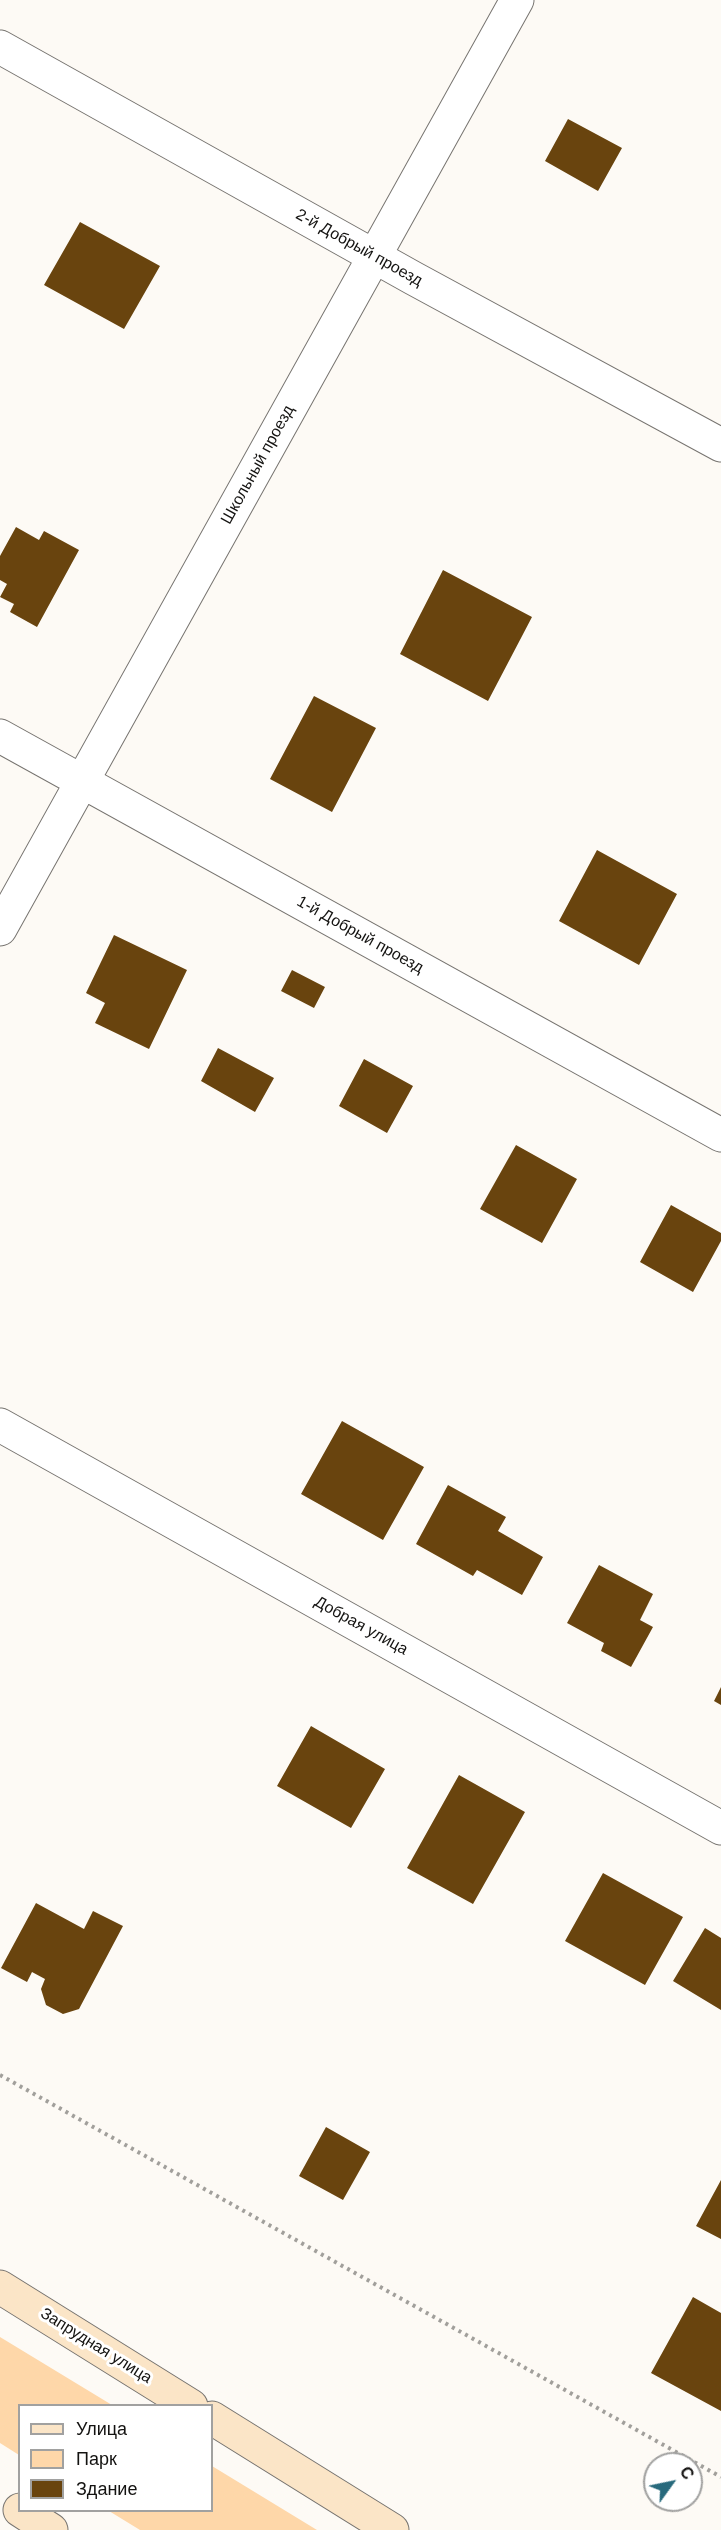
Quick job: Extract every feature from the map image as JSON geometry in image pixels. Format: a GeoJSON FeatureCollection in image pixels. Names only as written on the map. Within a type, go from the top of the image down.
{"type":"FeatureCollection","features":[{"type":"Feature","properties":{"kind":"main road","name":"Запрудная улица"},"geometry":{"type":"LineString","coordinates":[[0,2287],[188,2404]]}},
{"type":"Feature","properties":{"kind":"main road"},"geometry":{"type":"LineString","coordinates":[[213,2419],[393,2530]]}},
{"type":"Feature","properties":{"kind":"main road"},"geometry":{"type":"LineString","coordinates":[[0,2498],[18,2509]]}},
{"type":"Feature","properties":{"kind":"main road"},"geometry":{"type":"LineString","coordinates":[[23,2512],[51,2530]]}},
{"type":"Feature","properties":{"kind":"street","name":"Школьный проезд"},"geometry":{"type":"LineString","coordinates":[[0,929],[517,0]]}},
{"type":"Feature","properties":{"kind":"street","name":"2-й Добрый проезд"},"geometry":{"type":"LineString","coordinates":[[0,47],[721,446]]}},
{"type":"Feature","properties":{"kind":"street","name":"1-й Добрый проезд"},"geometry":{"type":"LineString","coordinates":[[0,736],[721,1135]]}},
{"type":"Feature","properties":{"kind":"street","name":"Добрая улица"},"geometry":{"type":"LineString","coordinates":[[0,1425],[721,1828]]}},
{"type":"Feature","properties":{"kind":"path"},"geometry":{"type":"LineString","coordinates":[[0,2075],[721,2478]]}},
{"type":"Feature","properties":{"kind":"green space"},"geometry":{"type":"Polygon","coordinates":[[[0,2337],[110,2404],[18,2404],[18,2454],[0,2443],[0,2337]]]}},
{"type":"Feature","properties":{"kind":"green space"},"geometry":{"type":"Polygon","coordinates":[[[213,2467],[317,2530],[140,2530],[111,2512],[213,2512],[213,2467]]]}},
{"type":"Feature","properties":{"kind":"building"},"geometry":{"type":"Polygon","coordinates":[[[568,119],[622,148],[598,191],[545,161],[568,119]]]}},
{"type":"Feature","properties":{"kind":"building"},"geometry":{"type":"Polygon","coordinates":[[[80,222],[160,266],[124,329],[44,285],[80,222]]]}},
{"type":"Feature","properties":{"kind":"building"},"geometry":{"type":"Polygon","coordinates":[[[16,527],[39,540],[44,531],[79,550],[37,627],[10,612],[14,604],[0,597],[7,584],[0,580],[0,556],[16,527]]]}},
{"type":"Feature","properties":{"kind":"building"},"geometry":{"type":"Polygon","coordinates":[[[443,570],[532,617],[488,701],[400,654],[443,570]]]}},
{"type":"Feature","properties":{"kind":"building"},"geometry":{"type":"Polygon","coordinates":[[[314,696],[376,728],[332,812],[270,779],[314,696]]]}},
{"type":"Feature","properties":{"kind":"building"},"geometry":{"type":"Polygon","coordinates":[[[597,850],[677,894],[639,965],[559,921],[597,850]]]}},
{"type":"Feature","properties":{"kind":"building"},"geometry":{"type":"Polygon","coordinates":[[[114,935],[187,970],[149,1049],[95,1023],[105,1003],[86,993],[114,935]]]}},
{"type":"Feature","properties":{"kind":"building"},"geometry":{"type":"Polygon","coordinates":[[[292,970],[325,987],[314,1008],[281,991],[292,970]]]}},
{"type":"Feature","properties":{"kind":"building"},"geometry":{"type":"Polygon","coordinates":[[[218,1048],[274,1078],[255,1112],[201,1081],[218,1048]]]}},
{"type":"Feature","properties":{"kind":"building"},"geometry":{"type":"Polygon","coordinates":[[[364,1059],[413,1086],[387,1133],[339,1106],[364,1059]]]}},
{"type":"Feature","properties":{"kind":"building"},"geometry":{"type":"Polygon","coordinates":[[[516,1145],[577,1179],[542,1243],[480,1209],[516,1145]]]}},
{"type":"Feature","properties":{"kind":"building"},"geometry":{"type":"Polygon","coordinates":[[[671,1205],[721,1233],[721,1241],[693,1292],[640,1262],[671,1205]]]}},
{"type":"Feature","properties":{"kind":"building"},"geometry":{"type":"Polygon","coordinates":[[[342,1421],[424,1467],[383,1540],[301,1494],[342,1421]]]}},
{"type":"Feature","properties":{"kind":"building"},"geometry":{"type":"Polygon","coordinates":[[[448,1485],[506,1517],[498,1531],[543,1557],[522,1595],[477,1570],[473,1576],[416,1544],[448,1485]]]}},
{"type":"Feature","properties":{"kind":"building"},"geometry":{"type":"Polygon","coordinates":[[[599,1565],[653,1594],[640,1620],[653,1627],[631,1667],[601,1651],[604,1643],[567,1623],[599,1565]]]}},
{"type":"Feature","properties":{"kind":"building"},"geometry":{"type":"Polygon","coordinates":[[[721,1687],[721,1705],[714,1701],[721,1687]]]}},
{"type":"Feature","properties":{"kind":"building"},"geometry":{"type":"Polygon","coordinates":[[[311,1726],[385,1769],[351,1828],[277,1786],[311,1726]]]}},
{"type":"Feature","properties":{"kind":"building"},"geometry":{"type":"Polygon","coordinates":[[[459,1775],[525,1812],[473,1904],[407,1868],[459,1775]]]}},
{"type":"Feature","properties":{"kind":"building"},"geometry":{"type":"Polygon","coordinates":[[[603,1873],[683,1917],[645,1985],[565,1941],[603,1873]]]}},
{"type":"Feature","properties":{"kind":"building"},"geometry":{"type":"Polygon","coordinates":[[[36,1903],[84,1929],[93,1911],[123,1926],[79,2009],[63,2014],[46,2005],[41,1989],[45,1979],[32,1972],[27,1982],[1,1968],[36,1903]]]}},
{"type":"Feature","properties":{"kind":"building"},"geometry":{"type":"Polygon","coordinates":[[[705,1928],[721,1938],[721,2010],[673,1981],[705,1928]]]}},
{"type":"Feature","properties":{"kind":"building"},"geometry":{"type":"Polygon","coordinates":[[[326,2127],[370,2152],[343,2200],[299,2176],[326,2127]]]}},
{"type":"Feature","properties":{"kind":"building"},"geometry":{"type":"Polygon","coordinates":[[[721,2180],[721,2239],[696,2226],[721,2180]]]}},
{"type":"Feature","properties":{"kind":"building"},"geometry":{"type":"Polygon","coordinates":[[[693,2297],[721,2313],[721,2411],[651,2373],[693,2297]]]}}]}
